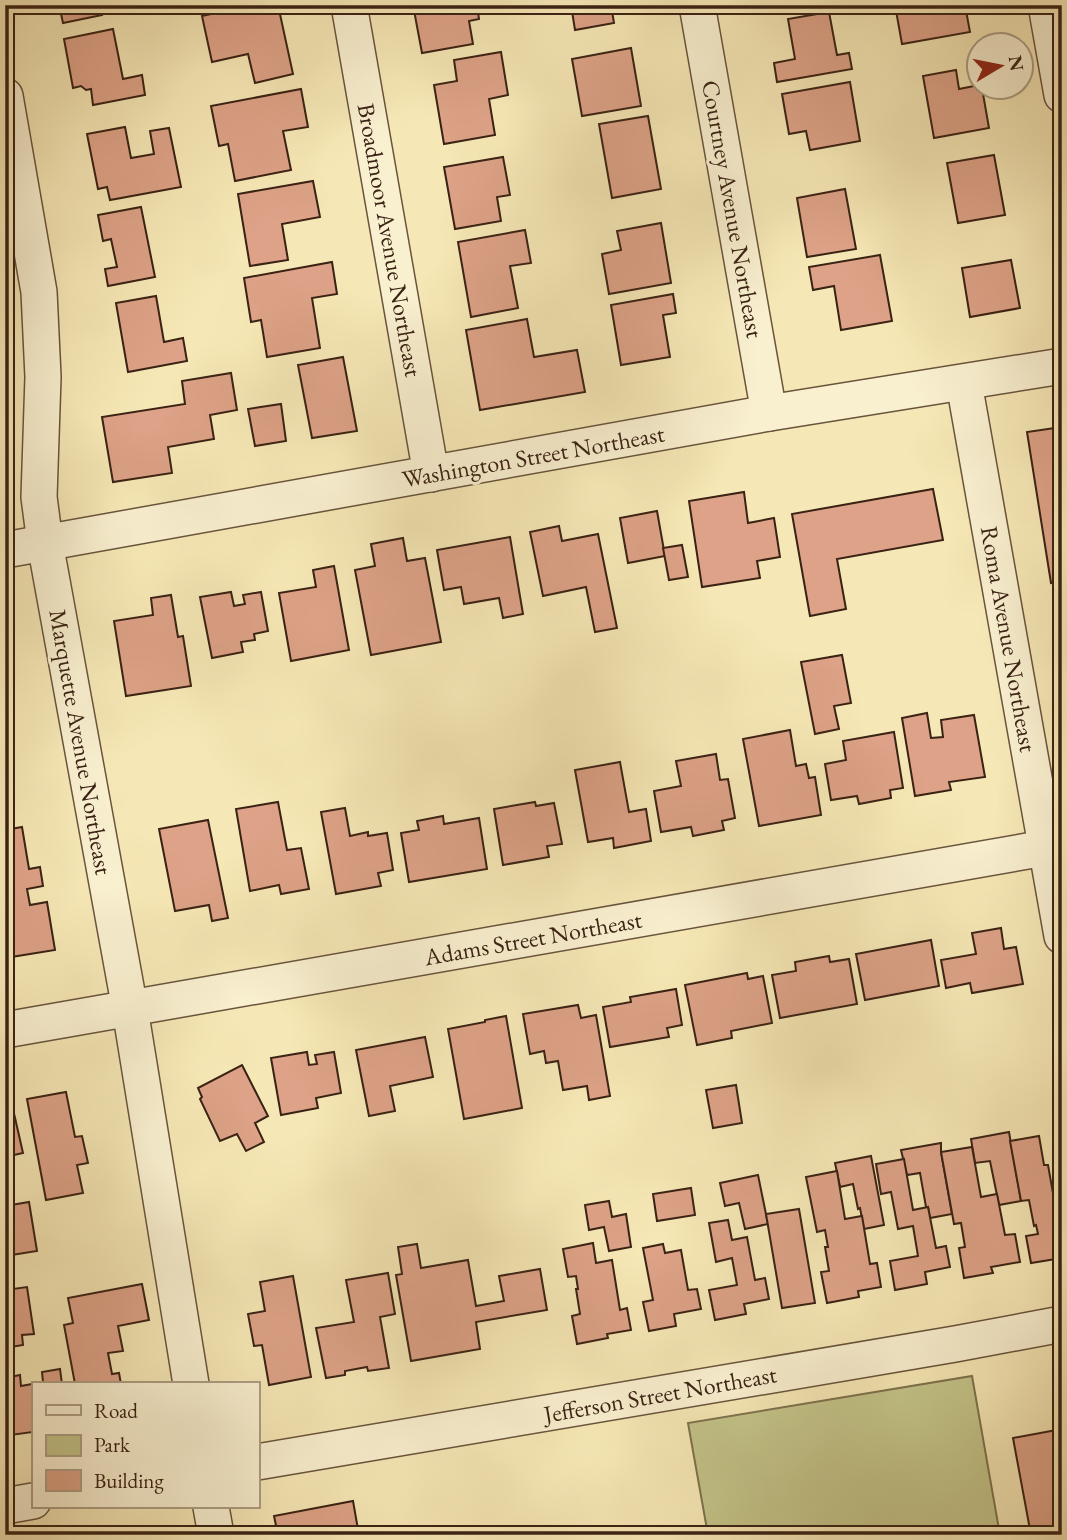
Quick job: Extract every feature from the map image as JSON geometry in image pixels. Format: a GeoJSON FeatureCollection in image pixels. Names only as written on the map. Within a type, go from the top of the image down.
{"type":"FeatureCollection","features":[{"type":"Feature","properties":{"kind":"street","name":"Broadmoor Avenue Northeast"},"geometry":{"type":"LineString","coordinates":[[349,5],[431,474]]}},
{"type":"Feature","properties":{"kind":"street","name":"Courtney Avenue Northeast"},"geometry":{"type":"LineString","coordinates":[[697,5],[769,413]]}},
{"type":"Feature","properties":{"kind":"street"},"geometry":{"type":"LineString","coordinates":[[1046,5],[1062,95]]}},
{"type":"Feature","properties":{"kind":"street","name":"Marquette Avenue Northeast"},"geometry":{"type":"LineString","coordinates":[[5,96],[9,139],[38,292],[43,377],[39,497],[45,543],[130,1009],[191,1382]]}},
{"type":"Feature","properties":{"kind":"street","name":"Washington Street Northeast"},"geometry":{"type":"LineString","coordinates":[[5,550],[769,413],[1062,366]]}},
{"type":"Feature","properties":{"kind":"street","name":"Roma Avenue Northeast"},"geometry":{"type":"LineString","coordinates":[[964,383],[1054,846],[1062,936]]}},
{"type":"Feature","properties":{"kind":"street","name":"Adams Street Northeast"},"geometry":{"type":"LineString","coordinates":[[5,1030],[1054,846]]}},
{"type":"Feature","properties":{"kind":"street","name":"Jefferson Street Northeast"},"geometry":{"type":"LineString","coordinates":[[259,1462],[1062,1324]]}},
{"type":"Feature","properties":{"kind":"street"},"geometry":{"type":"LineString","coordinates":[[5,1506],[32,1501]]}},
{"type":"Feature","properties":{"kind":"street"},"geometry":{"type":"LineString","coordinates":[[211,1508],[216,1535]]}},
{"type":"Feature","properties":{"kind":"green space"},"geometry":{"type":"Polygon","coordinates":[[[972,1376],[1000,1535],[708,1535],[688,1423],[972,1376]]]}},
{"type":"Feature","properties":{"kind":"building"},"geometry":{"type":"Polygon","coordinates":[[[59,5],[128,5],[101,11],[102,15],[63,23],[59,5]]]}},
{"type":"Feature","properties":{"kind":"building"},"geometry":{"type":"Polygon","coordinates":[[[252,5],[278,5],[293,74],[255,83],[248,54],[212,62],[202,16],[252,5]]]}},
{"type":"Feature","properties":{"kind":"building"},"geometry":{"type":"Polygon","coordinates":[[[413,5],[477,5],[479,19],[469,21],[473,44],[422,53],[413,5]]]}},
{"type":"Feature","properties":{"kind":"building"},"geometry":{"type":"Polygon","coordinates":[[[571,5],[611,5],[614,23],[575,30],[571,5]]]}},
{"type":"Feature","properties":{"kind":"building"},"geometry":{"type":"Polygon","coordinates":[[[895,5],[965,5],[970,32],[902,44],[895,5]]]}},
{"type":"Feature","properties":{"kind":"building"},"geometry":{"type":"Polygon","coordinates":[[[829,12],[837,55],[849,53],[852,69],[777,82],[774,63],[795,59],[788,19],[829,12]]]}},
{"type":"Feature","properties":{"kind":"building"},"geometry":{"type":"Polygon","coordinates":[[[113,29],[123,79],[142,75],[145,95],[93,105],[91,89],[86,90],[81,86],[73,88],[64,39],[113,29]]]}},
{"type":"Feature","properties":{"kind":"building"},"geometry":{"type":"Polygon","coordinates":[[[631,48],[641,106],[582,116],[572,59],[631,48]]]}},
{"type":"Feature","properties":{"kind":"building"},"geometry":{"type":"Polygon","coordinates":[[[501,52],[508,95],[489,99],[495,135],[444,144],[434,85],[457,81],[454,60],[501,52]]]}},
{"type":"Feature","properties":{"kind":"building"},"geometry":{"type":"Polygon","coordinates":[[[956,70],[959,89],[965,88],[965,102],[984,102],[989,128],[934,138],[923,76],[956,70]]]}},
{"type":"Feature","properties":{"kind":"building"},"geometry":{"type":"Polygon","coordinates":[[[850,82],[860,141],[810,150],[806,131],[789,134],[782,94],[850,82]]]}},
{"type":"Feature","properties":{"kind":"building"},"geometry":{"type":"Polygon","coordinates":[[[301,89],[308,127],[283,131],[291,170],[235,181],[228,144],[219,146],[211,106],[301,89]]]}},
{"type":"Feature","properties":{"kind":"building"},"geometry":{"type":"Polygon","coordinates":[[[648,116],[661,189],[612,198],[599,124],[648,116]]]}},
{"type":"Feature","properties":{"kind":"building"},"geometry":{"type":"Polygon","coordinates":[[[125,127],[131,158],[154,154],[150,131],[169,128],[181,187],[110,200],[107,187],[98,189],[87,134],[125,127]]]}},
{"type":"Feature","properties":{"kind":"building"},"geometry":{"type":"Polygon","coordinates":[[[994,155],[1005,215],[958,223],[947,163],[994,155]]]}},
{"type":"Feature","properties":{"kind":"building"},"geometry":{"type":"Polygon","coordinates":[[[503,157],[510,195],[497,197],[501,221],[455,229],[444,167],[503,157]]]}},
{"type":"Feature","properties":{"kind":"building"},"geometry":{"type":"Polygon","coordinates":[[[313,181],[320,217],[282,224],[288,260],[250,266],[238,194],[313,181]]]}},
{"type":"Feature","properties":{"kind":"building"},"geometry":{"type":"Polygon","coordinates":[[[845,189],[856,249],[807,257],[797,198],[845,189]]]}},
{"type":"Feature","properties":{"kind":"building"},"geometry":{"type":"Polygon","coordinates":[[[141,207],[155,277],[108,286],[105,269],[117,267],[111,239],[103,241],[98,215],[141,207]]]}},
{"type":"Feature","properties":{"kind":"building"},"geometry":{"type":"Polygon","coordinates":[[[661,223],[671,283],[609,294],[602,254],[621,250],[617,231],[661,223]]]}},
{"type":"Feature","properties":{"kind":"building"},"geometry":{"type":"Polygon","coordinates":[[[525,230],[531,263],[510,266],[518,308],[471,317],[458,242],[525,230]]]}},
{"type":"Feature","properties":{"kind":"building"},"geometry":{"type":"Polygon","coordinates":[[[880,255],[892,321],[841,330],[834,286],[813,290],[809,267],[880,255]]]}},
{"type":"Feature","properties":{"kind":"building"},"geometry":{"type":"Polygon","coordinates":[[[1011,260],[1020,308],[970,317],[962,268],[1011,260]]]}},
{"type":"Feature","properties":{"kind":"building"},"geometry":{"type":"Polygon","coordinates":[[[332,262],[337,294],[312,298],[320,348],[267,357],[261,320],[251,322],[244,278],[332,262]]]}},
{"type":"Feature","properties":{"kind":"building"},"geometry":{"type":"Polygon","coordinates":[[[673,294],[676,313],[663,315],[670,357],[621,365],[611,305],[673,294]]]}},
{"type":"Feature","properties":{"kind":"building"},"geometry":{"type":"Polygon","coordinates":[[[156,296],[164,342],[183,338],[187,361],[128,372],[116,303],[156,296]]]}},
{"type":"Feature","properties":{"kind":"building"},"geometry":{"type":"Polygon","coordinates":[[[527,319],[534,357],[577,350],[585,392],[480,410],[466,330],[527,319]]]}},
{"type":"Feature","properties":{"kind":"building"},"geometry":{"type":"Polygon","coordinates":[[[343,357],[357,431],[312,438],[298,365],[343,357]]]}},
{"type":"Feature","properties":{"kind":"building"},"geometry":{"type":"Polygon","coordinates":[[[231,373],[237,410],[210,415],[214,439],[168,447],[172,473],[113,482],[102,417],[185,404],[182,381],[231,373]]]}},
{"type":"Feature","properties":{"kind":"building"},"geometry":{"type":"Polygon","coordinates":[[[281,404],[286,441],[255,446],[248,409],[281,404]]]}},
{"type":"Feature","properties":{"kind":"building"},"geometry":{"type":"Polygon","coordinates":[[[1062,427],[1062,581],[1051,583],[1027,432],[1062,427]]]}},
{"type":"Feature","properties":{"kind":"building"},"geometry":{"type":"Polygon","coordinates":[[[933,489],[943,540],[837,559],[846,609],[810,616],[792,514],[933,489]]]}},
{"type":"Feature","properties":{"kind":"building"},"geometry":{"type":"Polygon","coordinates":[[[744,492],[748,523],[774,518],[780,557],[757,561],[760,578],[702,587],[689,501],[744,492]]]}},
{"type":"Feature","properties":{"kind":"building"},"geometry":{"type":"Polygon","coordinates":[[[657,511],[665,556],[628,563],[620,518],[657,511]]]}},
{"type":"Feature","properties":{"kind":"building"},"geometry":{"type":"Polygon","coordinates":[[[559,526],[562,541],[598,534],[617,628],[595,632],[586,587],[543,596],[530,532],[559,526]]]}},
{"type":"Feature","properties":{"kind":"building"},"geometry":{"type":"Polygon","coordinates":[[[510,537],[523,614],[503,618],[499,598],[464,604],[461,587],[444,590],[437,550],[510,537]]]}},
{"type":"Feature","properties":{"kind":"building"},"geometry":{"type":"Polygon","coordinates":[[[403,538],[407,561],[425,558],[441,642],[371,655],[355,570],[375,566],[371,544],[403,538]]]}},
{"type":"Feature","properties":{"kind":"building"},"geometry":{"type":"Polygon","coordinates":[[[682,545],[688,577],[669,580],[663,548],[682,545]]]}},
{"type":"Feature","properties":{"kind":"building"},"geometry":{"type":"Polygon","coordinates":[[[334,566],[349,650],[291,661],[279,593],[316,587],[313,570],[334,566]]]}},
{"type":"Feature","properties":{"kind":"building"},"geometry":{"type":"Polygon","coordinates":[[[231,592],[234,606],[245,604],[243,595],[261,592],[268,631],[254,634],[255,640],[241,642],[243,652],[212,658],[200,597],[231,592]]]}},
{"type":"Feature","properties":{"kind":"building"},"geometry":{"type":"Polygon","coordinates":[[[171,595],[178,637],[183,636],[191,686],[126,696],[114,621],[153,615],[151,598],[171,595]]]}},
{"type":"Feature","properties":{"kind":"building"},"geometry":{"type":"Polygon","coordinates":[[[842,655],[851,703],[834,706],[839,729],[815,734],[801,662],[842,655]]]}},
{"type":"Feature","properties":{"kind":"building"},"geometry":{"type":"Polygon","coordinates":[[[927,713],[931,738],[943,737],[941,720],[974,715],[985,777],[949,782],[951,790],[915,796],[902,718],[927,713]]]}},
{"type":"Feature","properties":{"kind":"building"},"geometry":{"type":"Polygon","coordinates":[[[790,730],[796,766],[806,764],[809,778],[815,777],[821,815],[759,826],[743,739],[790,730]]]}},
{"type":"Feature","properties":{"kind":"building"},"geometry":{"type":"Polygon","coordinates":[[[894,732],[903,788],[890,790],[891,798],[859,804],[857,796],[831,800],[825,764],[846,760],[843,741],[894,732]]]}},
{"type":"Feature","properties":{"kind":"building"},"geometry":{"type":"Polygon","coordinates":[[[716,754],[720,780],[728,779],[735,818],[722,821],[724,830],[693,836],[691,827],[661,832],[654,791],[681,786],[676,761],[716,754]]]}},
{"type":"Feature","properties":{"kind":"building"},"geometry":{"type":"Polygon","coordinates":[[[620,762],[629,812],[646,809],[651,841],[614,848],[613,838],[588,842],[575,770],[620,762]]]}},
{"type":"Feature","properties":{"kind":"building"},"geometry":{"type":"Polygon","coordinates":[[[278,802],[287,850],[301,848],[309,889],[281,894],[279,885],[250,891],[236,809],[278,802]]]}},
{"type":"Feature","properties":{"kind":"building"},"geometry":{"type":"Polygon","coordinates":[[[535,802],[536,806],[554,803],[562,844],[547,846],[549,857],[503,865],[494,809],[535,802]]]}},
{"type":"Feature","properties":{"kind":"building"},"geometry":{"type":"Polygon","coordinates":[[[345,808],[350,836],[368,832],[368,836],[387,833],[393,870],[378,873],[381,886],[336,894],[321,812],[345,808]]]}},
{"type":"Feature","properties":{"kind":"building"},"geometry":{"type":"Polygon","coordinates":[[[443,816],[444,824],[479,818],[487,869],[409,882],[401,833],[419,830],[417,821],[443,816]]]}},
{"type":"Feature","properties":{"kind":"building"},"geometry":{"type":"Polygon","coordinates":[[[208,820],[228,918],[212,921],[209,905],[175,911],[159,829],[208,820]]]}},
{"type":"Feature","properties":{"kind":"building"},"geometry":{"type":"Polygon","coordinates":[[[22,827],[29,869],[40,867],[43,886],[27,889],[30,905],[47,902],[55,950],[5,958],[5,830],[22,827]]]}},
{"type":"Feature","properties":{"kind":"building"},"geometry":{"type":"Polygon","coordinates":[[[1001,928],[1004,949],[1016,947],[1023,984],[972,993],[970,983],[946,988],[941,960],[976,954],[972,933],[1001,928]]]}},
{"type":"Feature","properties":{"kind":"building"},"geometry":{"type":"Polygon","coordinates":[[[931,940],[939,986],[865,1000],[856,954],[931,940]]]}},
{"type":"Feature","properties":{"kind":"building"},"geometry":{"type":"Polygon","coordinates":[[[829,956],[830,962],[849,959],[857,1004],[780,1018],[772,975],[796,971],[795,962],[829,956]]]}},
{"type":"Feature","properties":{"kind":"building"},"geometry":{"type":"Polygon","coordinates":[[[747,973],[748,979],[763,976],[772,1023],[731,1031],[732,1038],[697,1045],[685,985],[747,973]]]}},
{"type":"Feature","properties":{"kind":"building"},"geometry":{"type":"Polygon","coordinates":[[[676,989],[682,1025],[667,1028],[669,1037],[610,1047],[603,1007],[631,1002],[630,997],[676,989]]]}},
{"type":"Feature","properties":{"kind":"building"},"geometry":{"type":"Polygon","coordinates":[[[578,1005],[581,1018],[596,1015],[610,1096],[589,1100],[587,1086],[563,1090],[558,1061],[546,1063],[544,1051],[530,1054],[523,1014],[578,1005]]]}},
{"type":"Feature","properties":{"kind":"building"},"geometry":{"type":"Polygon","coordinates":[[[506,1016],[522,1108],[464,1119],[448,1029],[506,1016]]]}},
{"type":"Feature","properties":{"kind":"building"},"geometry":{"type":"Polygon","coordinates":[[[425,1037],[433,1077],[390,1086],[395,1111],[369,1116],[356,1050],[425,1037]]]}},
{"type":"Feature","properties":{"kind":"building"},"geometry":{"type":"Polygon","coordinates":[[[307,1052],[309,1065],[317,1064],[315,1055],[334,1052],[341,1093],[316,1098],[318,1108],[281,1115],[271,1058],[307,1052]]]}},
{"type":"Feature","properties":{"kind":"building"},"geometry":{"type":"Polygon","coordinates":[[[242,1065],[268,1116],[255,1123],[264,1142],[246,1151],[237,1134],[220,1141],[200,1099],[202,1097],[198,1088],[242,1065]]]}},
{"type":"Feature","properties":{"kind":"building"},"geometry":{"type":"Polygon","coordinates":[[[736,1085],[742,1123],[713,1128],[706,1090],[736,1085]]]}},
{"type":"Feature","properties":{"kind":"building"},"geometry":{"type":"Polygon","coordinates":[[[66,1092],[75,1137],[82,1136],[88,1163],[77,1165],[83,1193],[46,1200],[27,1099],[66,1092]]]}},
{"type":"Feature","properties":{"kind":"building"},"geometry":{"type":"Polygon","coordinates":[[[13,1109],[23,1153],[5,1157],[5,1111],[13,1109]]]}},
{"type":"Feature","properties":{"kind":"building"},"geometry":{"type":"Polygon","coordinates":[[[1009,1132],[1021,1201],[999,1205],[990,1161],[975,1163],[971,1139],[1009,1132]]]}},
{"type":"Feature","properties":{"kind":"building"},"geometry":{"type":"Polygon","coordinates":[[[1039,1136],[1044,1165],[1048,1165],[1062,1258],[1031,1263],[1026,1236],[1038,1234],[1029,1200],[1021,1201],[1010,1141],[1039,1136]]]}},
{"type":"Feature","properties":{"kind":"building"},"geometry":{"type":"Polygon","coordinates":[[[941,1143],[952,1214],[930,1218],[920,1173],[907,1175],[901,1150],[941,1143]]]}},
{"type":"Feature","properties":{"kind":"building"},"geometry":{"type":"Polygon","coordinates":[[[972,1147],[981,1197],[997,1194],[1005,1235],[1015,1234],[1020,1262],[991,1267],[993,1273],[964,1278],[959,1248],[965,1247],[961,1223],[954,1224],[941,1152],[972,1147]]]}},
{"type":"Feature","properties":{"kind":"building"},"geometry":{"type":"Polygon","coordinates":[[[871,1156],[884,1225],[864,1229],[853,1184],[840,1187],[835,1163],[871,1156]]]}},
{"type":"Feature","properties":{"kind":"building"},"geometry":{"type":"Polygon","coordinates":[[[904,1159],[913,1210],[928,1207],[936,1248],[946,1246],[950,1267],[925,1272],[927,1284],[895,1290],[890,1261],[918,1256],[913,1226],[898,1229],[891,1192],[881,1194],[876,1164],[904,1159]]]}},
{"type":"Feature","properties":{"kind":"building"},"geometry":{"type":"Polygon","coordinates":[[[837,1171],[845,1219],[862,1216],[870,1264],[877,1263],[881,1287],[858,1291],[859,1297],[827,1303],[821,1272],[829,1271],[825,1247],[828,1247],[825,1230],[817,1232],[806,1177],[837,1171]]]}},
{"type":"Feature","properties":{"kind":"building"},"geometry":{"type":"Polygon","coordinates":[[[758,1175],[768,1224],[745,1229],[739,1203],[725,1206],[720,1183],[758,1175]]]}},
{"type":"Feature","properties":{"kind":"building"},"geometry":{"type":"Polygon","coordinates":[[[691,1188],[695,1215],[657,1221],[653,1194],[691,1188]]]}},
{"type":"Feature","properties":{"kind":"building"},"geometry":{"type":"Polygon","coordinates":[[[609,1201],[612,1217],[626,1214],[631,1247],[609,1251],[604,1227],[589,1230],[585,1205],[609,1201]]]}},
{"type":"Feature","properties":{"kind":"building"},"geometry":{"type":"Polygon","coordinates":[[[29,1202],[37,1251],[5,1256],[5,1206],[29,1202]]]}},
{"type":"Feature","properties":{"kind":"building"},"geometry":{"type":"Polygon","coordinates":[[[799,1209],[815,1303],[782,1308],[766,1214],[799,1209]]]}},
{"type":"Feature","properties":{"kind":"building"},"geometry":{"type":"Polygon","coordinates":[[[728,1220],[732,1240],[747,1237],[755,1280],[765,1278],[769,1299],[744,1304],[746,1314],[715,1320],[709,1290],[737,1285],[732,1258],[716,1262],[709,1223],[728,1220]]]}},
{"type":"Feature","properties":{"kind":"building"},"geometry":{"type":"Polygon","coordinates":[[[593,1243],[596,1263],[612,1260],[620,1310],[627,1308],[631,1330],[607,1334],[608,1338],[577,1344],[572,1316],[580,1314],[578,1289],[576,1276],[568,1277],[563,1249],[593,1243]]]}},
{"type":"Feature","properties":{"kind":"building"},"geometry":{"type":"Polygon","coordinates":[[[417,1244],[421,1268],[468,1260],[476,1306],[504,1301],[499,1276],[540,1269],[547,1310],[476,1322],[480,1349],[411,1361],[396,1275],[402,1274],[398,1247],[417,1244]]]}},
{"type":"Feature","properties":{"kind":"building"},"geometry":{"type":"Polygon","coordinates":[[[663,1244],[665,1253],[681,1250],[688,1290],[697,1289],[701,1309],[674,1314],[676,1326],[649,1331],[643,1302],[653,1300],[643,1248],[663,1244]]]}},
{"type":"Feature","properties":{"kind":"building"},"geometry":{"type":"Polygon","coordinates":[[[388,1273],[395,1314],[380,1317],[389,1368],[368,1371],[367,1367],[326,1378],[316,1328],[354,1322],[346,1280],[388,1273]]]}},
{"type":"Feature","properties":{"kind":"building"},"geometry":{"type":"Polygon","coordinates":[[[293,1276],[311,1377],[269,1385],[262,1345],[254,1346],[248,1314],[265,1311],[260,1282],[293,1276]]]}},
{"type":"Feature","properties":{"kind":"building"},"geometry":{"type":"Polygon","coordinates":[[[142,1284],[149,1320],[118,1326],[123,1351],[108,1353],[112,1374],[119,1373],[121,1382],[75,1382],[64,1325],[73,1323],[68,1298],[142,1284]]]}},
{"type":"Feature","properties":{"kind":"building"},"geometry":{"type":"Polygon","coordinates":[[[27,1287],[34,1334],[22,1335],[23,1345],[5,1348],[5,1290],[27,1287]]]}},
{"type":"Feature","properties":{"kind":"building"},"geometry":{"type":"Polygon","coordinates":[[[60,1369],[62,1382],[43,1382],[42,1372],[60,1369]]]}},
{"type":"Feature","properties":{"kind":"building"},"geometry":{"type":"Polygon","coordinates":[[[20,1375],[21,1386],[32,1384],[32,1432],[11,1435],[5,1400],[5,1378],[20,1375]]]}},
{"type":"Feature","properties":{"kind":"building"},"geometry":{"type":"Polygon","coordinates":[[[1062,1429],[1062,1530],[1031,1535],[1013,1438],[1062,1429]]]}},
{"type":"Feature","properties":{"kind":"building"},"geometry":{"type":"Polygon","coordinates":[[[353,1501],[359,1535],[278,1535],[274,1516],[353,1501]]]}}]}
